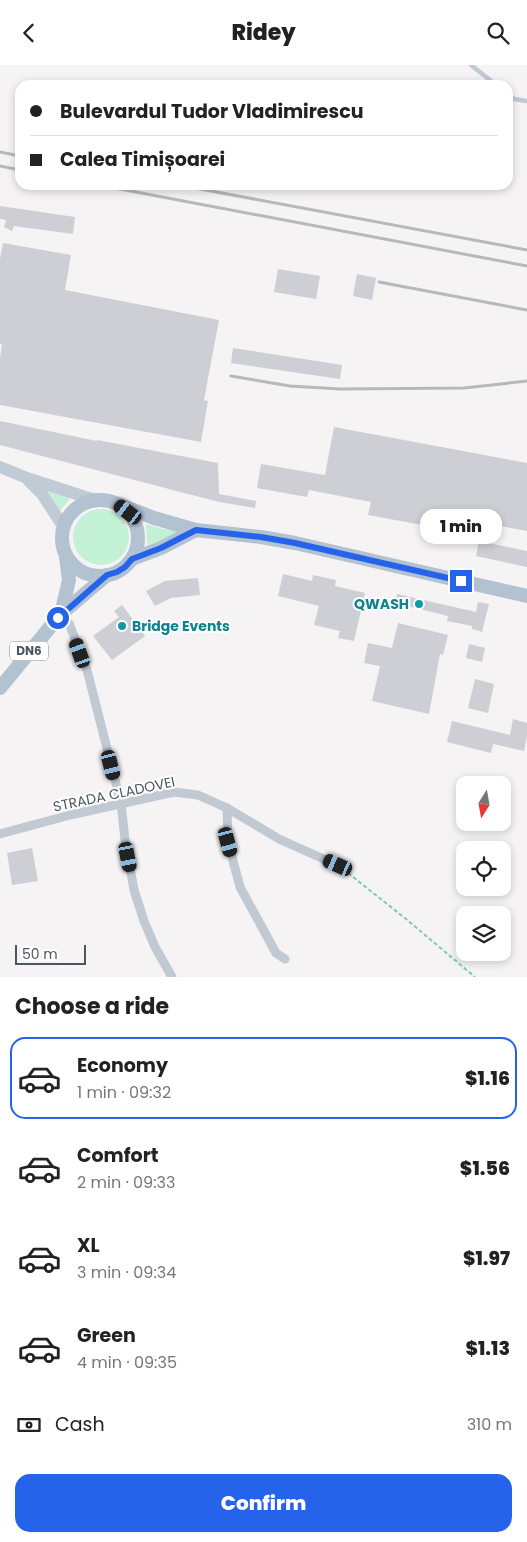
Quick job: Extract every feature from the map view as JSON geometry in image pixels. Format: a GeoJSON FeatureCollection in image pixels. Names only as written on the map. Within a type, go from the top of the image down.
{"type":"FeatureCollection","features":[{"type":"Feature","properties":{"kind":"main road"},"geometry":{"type":"LineString","coordinates":[[0,467],[94,500]]}},
{"type":"Feature","properties":{"kind":"main road"},"geometry":{"type":"LineString","coordinates":[[27,478],[42,494],[64,526]]}},
{"type":"Feature","properties":{"kind":"main road"},"geometry":{"type":"LineString","coordinates":[[64,526],[68,516],[75,508],[94,500],[107,500],[154,518],[196,530],[261,537],[295,543],[527,596]]}},
{"type":"Feature","properties":{"kind":"main road"},"geometry":{"type":"LineString","coordinates":[[118,504],[128,512],[135,522],[138,541],[132,563]]}},
{"type":"Feature","properties":{"kind":"main road","name":"DN6"},"geometry":{"type":"LineString","coordinates":[[59,616],[69,580],[62,535],[64,526]]}},
{"type":"Feature","properties":{"kind":"main road","name":"DN6"},"geometry":{"type":"LineString","coordinates":[[0,688],[59,616],[112,575],[196,530]]}},
{"type":"Feature","properties":{"kind":"main road"},"geometry":{"type":"LineString","coordinates":[[65,554],[78,569],[87,574],[97,576],[112,575]]}},
{"type":"Feature","properties":{"kind":"street"},"geometry":{"type":"LineString","coordinates":[[59,616],[69,623],[87,670],[121,803],[125,840],[134,890],[155,947],[172,977]]}},
{"type":"Feature","properties":{"kind":"street","name":"STRADA CLADOVEI"},"geometry":{"type":"LineString","coordinates":[[0,834],[121,803],[174,793],[198,795],[227,808],[279,839],[338,865]]}},
{"type":"Feature","properties":{"kind":"street"},"geometry":{"type":"LineString","coordinates":[[227,808],[228,842],[240,887],[276,953],[285,959]]}},
{"type":"Feature","properties":{"kind":"lane"},"geometry":{"type":"LineString","coordinates":[[471,65],[490,80]]}},
{"type":"Feature","properties":{"kind":"lane"},"geometry":{"type":"LineString","coordinates":[[513,98],[527,101]]}},
{"type":"Feature","properties":{"kind":"path"},"geometry":{"type":"LineString","coordinates":[[112,575],[123,573],[132,563]]}},
{"type":"Feature","properties":{"kind":"path"},"geometry":{"type":"LineString","coordinates":[[338,865],[475,977]]}},
{"type":"Feature","properties":{"kind":"green space"},"geometry":{"type":"Polygon","coordinates":[[[42,486],[70,499],[59,512],[53,499],[42,486]]]}},
{"type":"Feature","properties":{"kind":"green space"},"geometry":{"type":"Polygon","coordinates":[[[101,509],[112,511],[121,517],[127,526],[129,537],[127,548],[121,557],[112,563],[101,565],[90,563],[81,557],[75,548],[73,537],[75,526],[81,517],[90,511],[101,509]]]}},
{"type":"Feature","properties":{"kind":"green space"},"geometry":{"type":"Polygon","coordinates":[[[146,524],[163,529],[189,532],[147,545],[146,524]]]}},
{"type":"Feature","properties":{"kind":"building"},"geometry":{"type":"Polygon","coordinates":[[[0,206],[75,217],[73,234],[14,226],[12,231],[4,227],[6,220],[0,219],[0,206]]]}},
{"type":"Feature","properties":{"kind":"building"},"geometry":{"type":"Polygon","coordinates":[[[3,243],[71,255],[65,290],[219,320],[204,400],[208,401],[201,442],[0,405],[0,358],[2,344],[0,344],[0,259],[3,243]]]}},
{"type":"Feature","properties":{"kind":"building"},"geometry":{"type":"Polygon","coordinates":[[[278,269],[320,276],[316,299],[274,292],[278,269]]]}},
{"type":"Feature","properties":{"kind":"building"},"geometry":{"type":"Polygon","coordinates":[[[357,274],[376,278],[372,300],[353,296],[357,274]]]}},
{"type":"Feature","properties":{"kind":"building"},"geometry":{"type":"Polygon","coordinates":[[[233,348],[342,365],[340,379],[231,363],[233,348]]]}},
{"type":"Feature","properties":{"kind":"building"},"geometry":{"type":"Polygon","coordinates":[[[0,421],[218,463],[219,494],[256,501],[255,508],[219,502],[0,445],[0,421]]]}},
{"type":"Feature","properties":{"kind":"building"},"geometry":{"type":"Polygon","coordinates":[[[334,427],[527,463],[527,531],[458,518],[455,531],[368,515],[371,502],[309,490],[307,497],[257,488],[261,464],[325,475],[334,427]]]}},
{"type":"Feature","properties":{"kind":"building"},"geometry":{"type":"Polygon","coordinates":[[[479,541],[527,551],[527,567],[476,556],[479,541]]]}},
{"type":"Feature","properties":{"kind":"building"},"geometry":{"type":"Polygon","coordinates":[[[283,574],[312,581],[313,575],[336,580],[335,586],[365,593],[354,641],[338,638],[340,631],[314,625],[319,606],[278,596],[283,574]]]}},
{"type":"Feature","properties":{"kind":"building"},"geometry":{"type":"Polygon","coordinates":[[[198,578],[200,595],[171,598],[155,606],[146,591],[165,581],[198,578]]]}},
{"type":"Feature","properties":{"kind":"building"},"geometry":{"type":"Polygon","coordinates":[[[397,594],[476,612],[478,602],[489,604],[482,632],[472,629],[472,626],[447,621],[448,616],[395,603],[397,594]]]}},
{"type":"Feature","properties":{"kind":"building","name":"Bridge Events"},"geometry":{"type":"Polygon","coordinates":[[[122,605],[145,636],[112,660],[93,636],[119,617],[114,611],[122,605]]]}},
{"type":"Feature","properties":{"kind":"building"},"geometry":{"type":"Polygon","coordinates":[[[398,623],[448,635],[443,655],[440,654],[429,714],[372,701],[380,666],[364,663],[368,643],[392,648],[398,623]]]}},
{"type":"Feature","properties":{"kind":"building"},"geometry":{"type":"Polygon","coordinates":[[[469,644],[485,648],[482,662],[466,658],[469,644]]]}},
{"type":"Feature","properties":{"kind":"building"},"geometry":{"type":"Polygon","coordinates":[[[475,679],[494,684],[488,713],[468,708],[475,679]]]}},
{"type":"Feature","properties":{"kind":"building"},"geometry":{"type":"Polygon","coordinates":[[[513,719],[527,723],[524,751],[493,744],[491,753],[447,742],[452,721],[510,735],[513,719]]]}},
{"type":"Feature","properties":{"kind":"building"},"geometry":{"type":"Polygon","coordinates":[[[32,848],[38,881],[12,885],[7,853],[32,848]]]}},
{"type":"Feature","properties":{"kind":"railway"},"geometry":{"type":"LineString","coordinates":[[0,152],[15,155]]}},
{"type":"Feature","properties":{"kind":"railway"},"geometry":{"type":"LineString","coordinates":[[0,166],[15,169]]}},
{"type":"Feature","properties":{"kind":"railway"},"geometry":{"type":"LineString","coordinates":[[125,190],[527,266]]}},
{"type":"Feature","properties":{"kind":"railway"},"geometry":{"type":"LineString","coordinates":[[206,190],[527,250]]}},
{"type":"Feature","properties":{"kind":"railway"},"geometry":{"type":"LineString","coordinates":[[379,282],[527,310]]}},
{"type":"Feature","properties":{"kind":"railway"},"geometry":{"type":"LineString","coordinates":[[231,376],[290,386],[340,389],[464,388],[527,381]]}},
{"type":"Feature","properties":{"kind":"place","name":"QWASH"},"geometry":{"type":"Point","coordinates":[419,604]}},
{"type":"Feature","properties":{"kind":"place","name":"Bridge Events"},"geometry":{"type":"Point","coordinates":[122,626]}},
{"type":"Feature","properties":{"kind":"route"},"geometry":{"type":"LineString","coordinates":[[58,618],[107,575],[125,567],[132,559],[161,548],[196,530],[261,537],[295,543],[461,581]]}}]}
